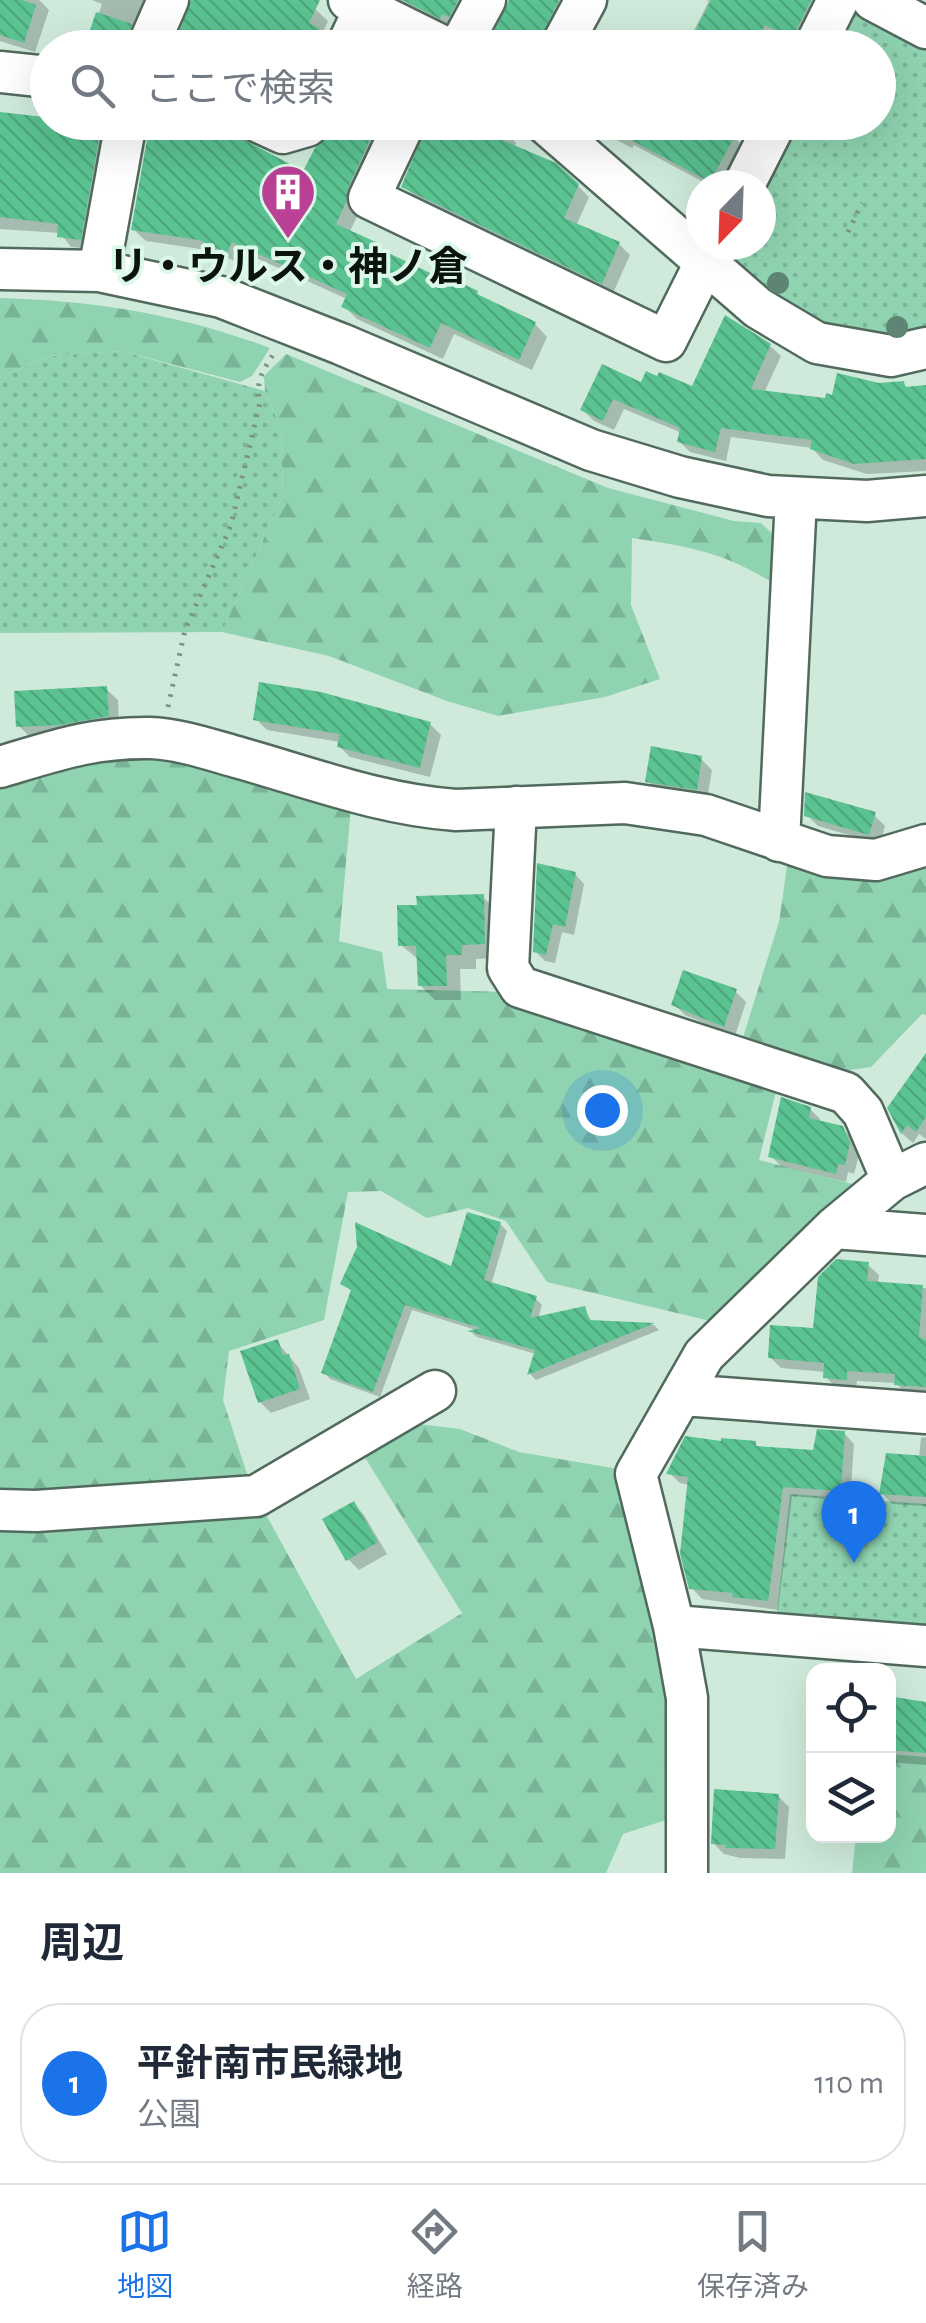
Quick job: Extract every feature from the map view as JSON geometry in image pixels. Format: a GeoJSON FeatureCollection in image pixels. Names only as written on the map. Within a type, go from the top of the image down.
{"type":"FeatureCollection","features":[{"type":"Feature","properties":{"kind":"street"},"geometry":{"type":"LineString","coordinates":[[155,30],[168,0]]}},
{"type":"Feature","properties":{"kind":"street"},"geometry":{"type":"LineString","coordinates":[[461,30],[485,0]]}},
{"type":"Feature","properties":{"kind":"street"},"geometry":{"type":"LineString","coordinates":[[570,30],[586,0]]}},
{"type":"Feature","properties":{"kind":"street"},"geometry":{"type":"LineString","coordinates":[[823,30],[838,0]]}},
{"type":"Feature","properties":{"kind":"street"},"geometry":{"type":"LineString","coordinates":[[873,0],[926,28]]}},
{"type":"Feature","properties":{"kind":"street"},"geometry":{"type":"LineString","coordinates":[[350,30],[357,4],[411,30]]}},
{"type":"Feature","properties":{"kind":"street"},"geometry":{"type":"LineString","coordinates":[[0,72],[30,75]]}},
{"type":"Feature","properties":{"kind":"street"},"geometry":{"type":"LineString","coordinates":[[99,271],[123,140]]}},
{"type":"Feature","properties":{"kind":"street"},"geometry":{"type":"LineString","coordinates":[[396,140],[368,198],[666,341],[706,260]]}},
{"type":"Feature","properties":{"kind":"street"},"geometry":{"type":"LineString","coordinates":[[566,140],[686,236]]}},
{"type":"Feature","properties":{"kind":"street"},"geometry":{"type":"LineString","coordinates":[[752,170],[767,140]]}},
{"type":"Feature","properties":{"kind":"street"},"geometry":{"type":"LineString","coordinates":[[714,260],[758,308],[817,343],[891,356],[926,348]]}},
{"type":"Feature","properties":{"kind":"street"},"geometry":{"type":"LineString","coordinates":[[0,269],[99,271],[221,297],[591,450],[680,477],[768,496],[867,501],[926,496]]}},
{"type":"Feature","properties":{"kind":"street"},"geometry":{"type":"LineString","coordinates":[[778,841],[796,498]]}},
{"type":"Feature","properties":{"kind":"street"},"geometry":{"type":"LineString","coordinates":[[0,768],[88,741],[165,740],[364,795],[429,808],[625,803],[706,815],[827,856],[876,860],[926,845]]}},
{"type":"Feature","properties":{"kind":"street"},"geometry":{"type":"LineString","coordinates":[[516,807],[508,968],[520,987],[846,1093],[909,1172],[834,1228],[704,1355],[636,1474],[674,1626],[687,1698],[687,1873]]}},
{"type":"Feature","properties":{"kind":"street"},"geometry":{"type":"LineString","coordinates":[[834,1228],[926,1235]]}},
{"type":"Feature","properties":{"kind":"street"},"geometry":{"type":"LineString","coordinates":[[0,1510],[256,1496],[435,1391]]}},
{"type":"Feature","properties":{"kind":"street"},"geometry":{"type":"LineString","coordinates":[[683,1394],[926,1413]]}},
{"type":"Feature","properties":{"kind":"street"},"geometry":{"type":"LineString","coordinates":[[674,1626],[926,1646]]}},
{"type":"Feature","properties":{"kind":"path"},"geometry":{"type":"LineString","coordinates":[[848,232],[862,203]]}},
{"type":"Feature","properties":{"kind":"path"},"geometry":{"type":"LineString","coordinates":[[165,740],[176,662],[185,630],[231,525],[260,402],[260,376],[280,345]]}},
{"type":"Feature","properties":{"kind":"green space"},"geometry":{"type":"Polygon","coordinates":[[[862,9],[926,44],[926,336],[832,335],[725,267],[727,260],[776,260],[776,170],[769,170],[784,140],[896,140],[896,30],[839,30],[848,13],[862,9]]]}},
{"type":"Feature","properties":{"kind":"green space"},"geometry":{"type":"Polygon","coordinates":[[[0,298],[137,311],[203,326],[270,348],[252,376],[240,382],[121,351],[50,356],[0,377],[0,298]]]}},
{"type":"Feature","properties":{"kind":"green space"},"geometry":{"type":"Polygon","coordinates":[[[121,351],[265,391],[281,429],[283,495],[222,632],[0,633],[0,377],[50,356],[121,351]]]}},
{"type":"Feature","properties":{"kind":"green space"},"geometry":{"type":"Polygon","coordinates":[[[286,354],[608,488],[734,521],[761,523],[777,538],[774,584],[706,552],[632,538],[631,605],[660,679],[605,697],[498,716],[329,656],[222,632],[283,495],[281,429],[265,391],[264,376],[286,354]]]}},
{"type":"Feature","properties":{"kind":"green space"},"geometry":{"type":"Polygon","coordinates":[[[148,752],[351,807],[339,941],[382,952],[387,989],[511,992],[779,1079],[759,1160],[856,1185],[719,1323],[547,1282],[506,1221],[468,1208],[427,1218],[381,1191],[348,1192],[324,1320],[229,1351],[223,1400],[252,1489],[356,1679],[462,1613],[359,1448],[417,1424],[460,1429],[519,1452],[624,1470],[675,1700],[675,1817],[623,1834],[606,1873],[0,1873],[0,777],[148,752]]]}},
{"type":"Feature","properties":{"kind":"green space"},"geometry":{"type":"Polygon","coordinates":[[[926,857],[926,1015],[922,1014],[871,1067],[822,1074],[739,1050],[779,922],[788,860],[926,857]]]}},
{"type":"Feature","properties":{"kind":"green space"},"geometry":{"type":"Polygon","coordinates":[[[790,1494],[926,1504],[926,1634],[776,1621],[790,1494]]]}},
{"type":"Feature","properties":{"kind":"green space"},"geometry":{"type":"Polygon","coordinates":[[[896,1755],[926,1757],[926,1873],[852,1873],[855,1843],[896,1843],[896,1755]]]}},
{"type":"Feature","properties":{"kind":"building"},"geometry":{"type":"Polygon","coordinates":[[[0,0],[22,0],[36,5],[24,43],[0,35],[0,0]]]}},
{"type":"Feature","properties":{"kind":"building"},"geometry":{"type":"Polygon","coordinates":[[[191,0],[320,0],[309,23],[318,30],[180,30],[191,0]]]}},
{"type":"Feature","properties":{"kind":"building"},"geometry":{"type":"Polygon","coordinates":[[[403,0],[458,0],[449,17],[442,14],[440,19],[403,0]]]}},
{"type":"Feature","properties":{"kind":"building"},"geometry":{"type":"Polygon","coordinates":[[[509,0],[559,0],[545,30],[495,30],[509,0]]]}},
{"type":"Feature","properties":{"kind":"building"},"geometry":{"type":"Polygon","coordinates":[[[711,0],[811,0],[796,30],[775,30],[765,25],[762,30],[695,30],[711,0]]]}},
{"type":"Feature","properties":{"kind":"building"},"geometry":{"type":"Polygon","coordinates":[[[96,12],[132,24],[130,30],[90,30],[96,12]]]}},
{"type":"Feature","properties":{"kind":"building"},"geometry":{"type":"Polygon","coordinates":[[[0,112],[30,115],[30,140],[99,140],[81,240],[57,237],[58,224],[0,217],[0,112]]]}},
{"type":"Feature","properties":{"kind":"building"},"geometry":{"type":"Polygon","coordinates":[[[147,140],[245,140],[303,171],[315,148],[324,140],[370,140],[336,224],[378,243],[376,247],[443,279],[445,275],[536,322],[519,360],[441,323],[430,348],[341,307],[347,294],[232,242],[227,253],[199,240],[131,230],[147,140]]]}},
{"type":"Feature","properties":{"kind":"building"},"geometry":{"type":"Polygon","coordinates":[[[421,140],[502,140],[556,163],[579,184],[564,218],[620,242],[602,284],[401,187],[421,140]]]}},
{"type":"Feature","properties":{"kind":"building"},"geometry":{"type":"Polygon","coordinates":[[[631,140],[733,140],[716,170],[687,170],[631,140]]]}},
{"type":"Feature","properties":{"kind":"building"},"geometry":{"type":"Polygon","coordinates":[[[725,315],[771,344],[751,389],[825,398],[826,393],[832,395],[837,373],[879,383],[904,381],[905,387],[926,385],[926,459],[854,464],[810,449],[812,440],[721,428],[715,452],[677,442],[680,428],[613,399],[603,421],[580,410],[602,364],[641,382],[646,371],[657,376],[659,372],[692,386],[725,315]]]}},
{"type":"Feature","properties":{"kind":"building"},"geometry":{"type":"Polygon","coordinates":[[[259,682],[321,692],[431,722],[420,768],[337,747],[340,734],[253,720],[259,682]]]}},
{"type":"Feature","properties":{"kind":"building"},"geometry":{"type":"Polygon","coordinates":[[[107,686],[109,716],[59,725],[16,727],[14,691],[107,686]]]}},
{"type":"Feature","properties":{"kind":"building"},"geometry":{"type":"Polygon","coordinates":[[[651,746],[702,756],[697,790],[645,782],[651,746]]]}},
{"type":"Feature","properties":{"kind":"building"},"geometry":{"type":"Polygon","coordinates":[[[805,792],[876,812],[869,835],[804,816],[805,792]]]}},
{"type":"Feature","properties":{"kind":"building"},"geometry":{"type":"Polygon","coordinates":[[[537,863],[576,872],[565,927],[553,924],[546,955],[533,952],[537,863]]]}},
{"type":"Feature","properties":{"kind":"building"},"geometry":{"type":"Polygon","coordinates":[[[484,894],[485,944],[462,945],[462,955],[446,955],[447,986],[418,986],[416,946],[398,946],[397,905],[417,905],[416,896],[484,894]]]}},
{"type":"Feature","properties":{"kind":"building"},"geometry":{"type":"Polygon","coordinates":[[[683,970],[737,989],[724,1027],[671,1005],[683,970]]]}},
{"type":"Feature","properties":{"kind":"building"},"geometry":{"type":"Polygon","coordinates":[[[926,1053],[926,1117],[916,1132],[907,1125],[901,1134],[887,1108],[926,1053]]]}},
{"type":"Feature","properties":{"kind":"building"},"geometry":{"type":"Polygon","coordinates":[[[781,1097],[811,1107],[809,1118],[843,1126],[850,1143],[845,1165],[838,1164],[836,1174],[768,1157],[781,1097]]]}},
{"type":"Feature","properties":{"kind":"building"},"geometry":{"type":"Polygon","coordinates":[[[467,1212],[501,1222],[484,1280],[537,1296],[530,1318],[585,1306],[589,1320],[655,1323],[527,1375],[535,1350],[467,1331],[481,1328],[405,1305],[373,1392],[321,1373],[351,1290],[340,1284],[357,1247],[355,1222],[451,1266],[467,1212]]]}},
{"type":"Feature","properties":{"kind":"building"},"geometry":{"type":"Polygon","coordinates":[[[836,1259],[869,1262],[867,1281],[923,1285],[919,1337],[926,1340],[926,1387],[894,1385],[895,1374],[847,1371],[847,1380],[823,1378],[824,1363],[768,1358],[770,1325],[813,1328],[818,1277],[836,1259]]]}},
{"type":"Feature","properties":{"kind":"building"},"geometry":{"type":"Polygon","coordinates":[[[278,1339],[283,1355],[289,1354],[300,1389],[258,1403],[240,1351],[278,1339]]]}},
{"type":"Feature","properties":{"kind":"building"},"geometry":{"type":"Polygon","coordinates":[[[817,1429],[845,1431],[841,1491],[783,1487],[768,1601],[689,1589],[680,1554],[688,1477],[666,1474],[685,1436],[813,1450],[817,1429]]]}},
{"type":"Feature","properties":{"kind":"building"},"geometry":{"type":"Polygon","coordinates":[[[886,1453],[926,1456],[926,1497],[879,1494],[886,1453]]]}},
{"type":"Feature","properties":{"kind":"building"},"geometry":{"type":"Polygon","coordinates":[[[354,1501],[378,1542],[346,1561],[322,1519],[354,1501]]]}},
{"type":"Feature","properties":{"kind":"building"},"geometry":{"type":"Polygon","coordinates":[[[896,1697],[926,1702],[926,1753],[896,1751],[896,1697]]]}},
{"type":"Feature","properties":{"kind":"building"},"geometry":{"type":"Polygon","coordinates":[[[714,1789],[779,1794],[775,1849],[711,1844],[714,1789]]]}},
{"type":"Feature","properties":{"kind":"place","name":"リ・ウルス・神ノ倉"},"geometry":{"type":"Point","coordinates":[288,241]}},
{"type":"Feature","properties":{"kind":"place","name":"平針南市民緑地"},"geometry":{"type":"Point","coordinates":[854,1563]}}]}
